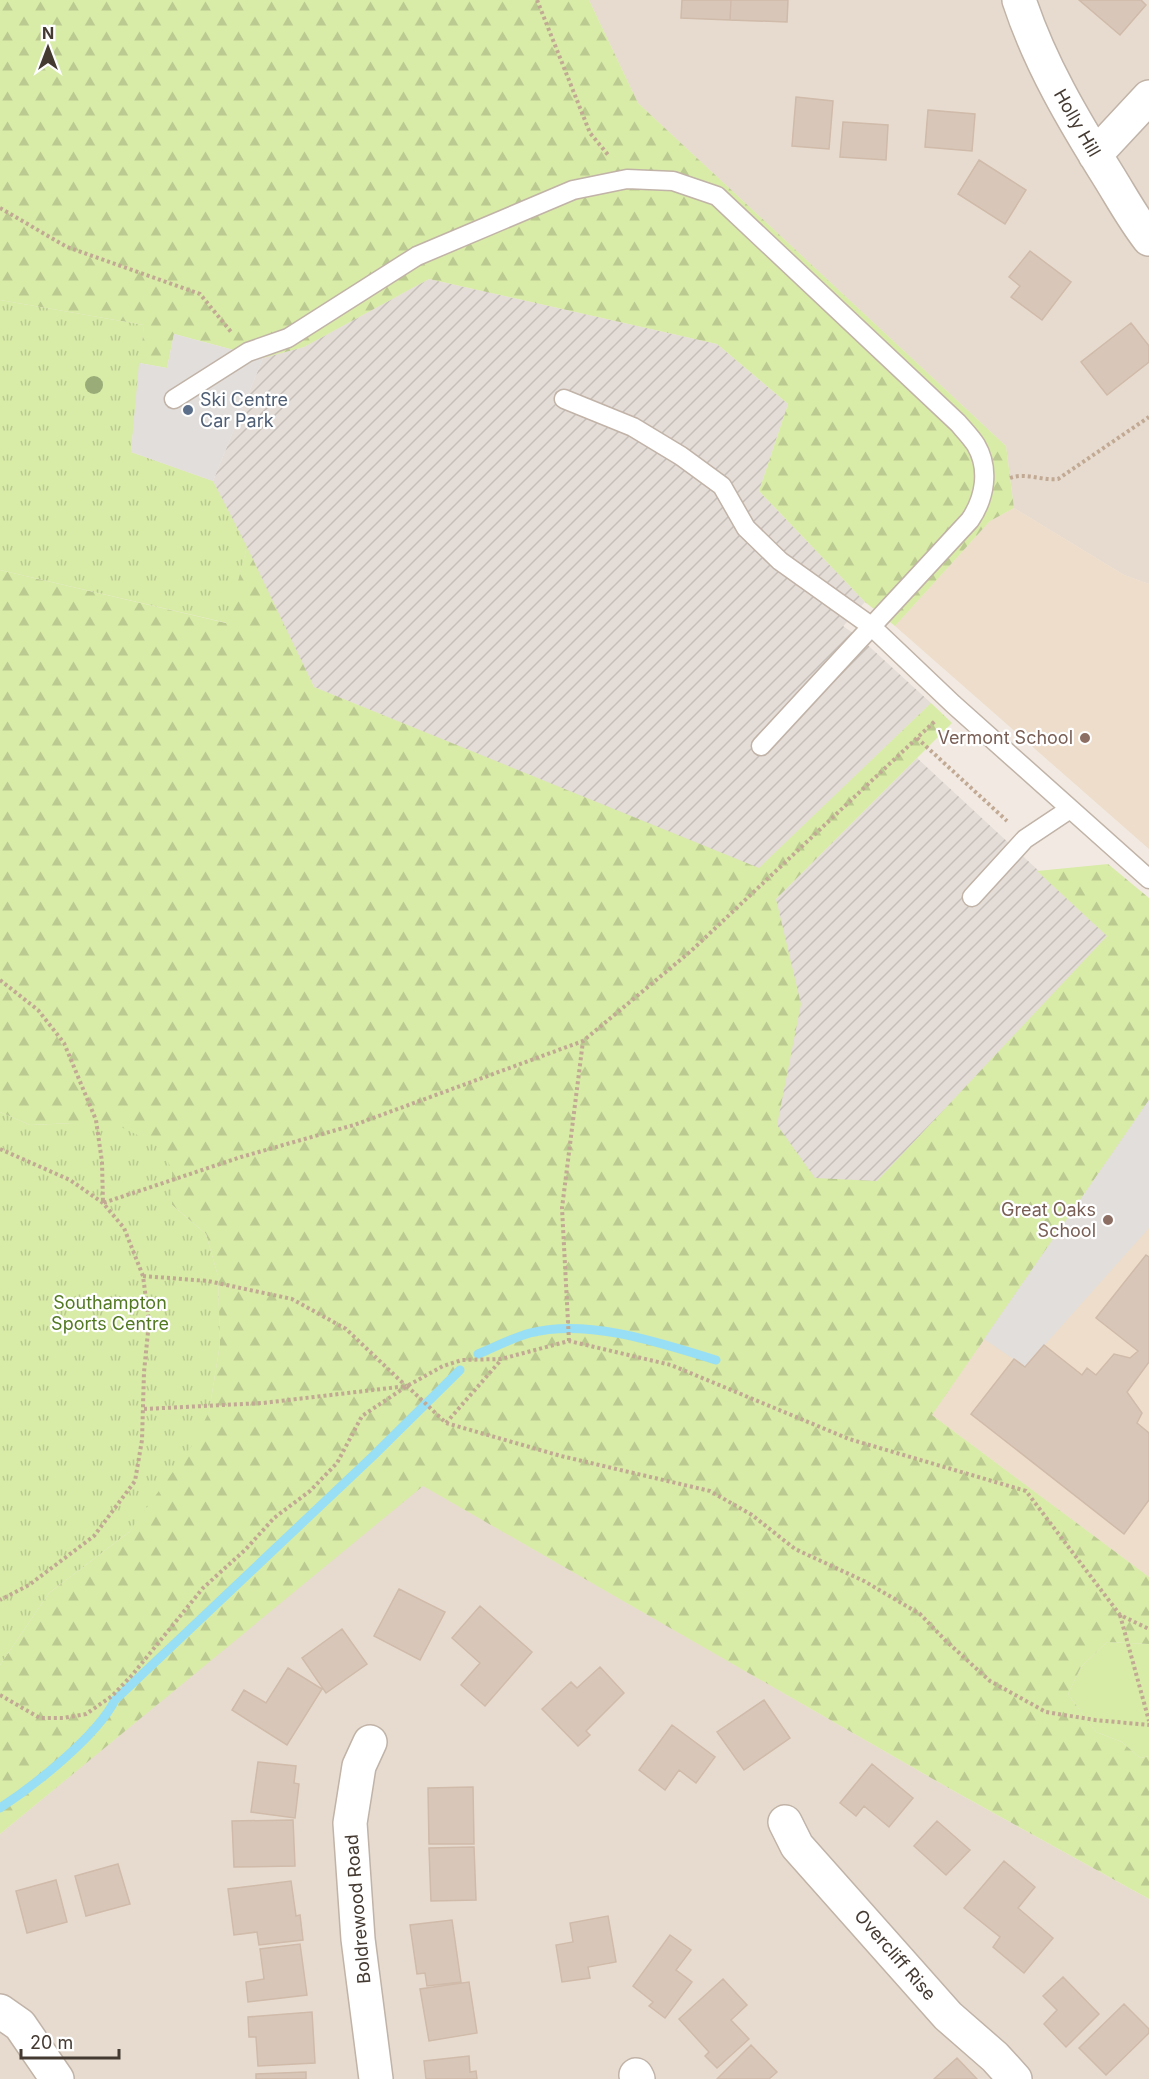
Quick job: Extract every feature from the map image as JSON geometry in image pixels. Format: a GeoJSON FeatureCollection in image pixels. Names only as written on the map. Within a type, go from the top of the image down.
{"type":"FeatureCollection","features":[{"type":"Feature","properties":{"kind":"street","name":"Holly Hill"},"geometry":{"type":"LineString","coordinates":[[1019,0],[1050,77],[1095,155],[1149,239]]}},
{"type":"Feature","properties":{"kind":"street"},"geometry":{"type":"LineString","coordinates":[[1095,155],[1149,97]]}},
{"type":"Feature","properties":{"kind":"street","name":"Boldrewood Road"},"geometry":{"type":"LineString","coordinates":[[370,1742],[359,1766],[350,1823],[358,1939],[376,2079]]}},
{"type":"Feature","properties":{"kind":"street","name":"Overcliff Rise"},"geometry":{"type":"LineString","coordinates":[[785,1822],[797,1846],[940,2007],[995,2057],[1015,2079]]}},
{"type":"Feature","properties":{"kind":"street"},"geometry":{"type":"LineString","coordinates":[[1,2011],[20,2025],[57,2079]]}},
{"type":"Feature","properties":{"kind":"lane"},"geometry":{"type":"LineString","coordinates":[[174,399],[248,352],[288,338],[417,256],[573,190],[627,179],[673,181],[717,196],[958,423],[976,445],[984,466],[984,487],[980,506],[970,520],[761,746]]}},
{"type":"Feature","properties":{"kind":"lane"},"geometry":{"type":"LineString","coordinates":[[564,399],[633,427],[681,456],[722,486],[746,528],[780,561],[871,626],[953,704],[1149,879]]}},
{"type":"Feature","properties":{"kind":"lane"},"geometry":{"type":"LineString","coordinates":[[972,897],[1025,839],[1070,809]]}},
{"type":"Feature","properties":{"kind":"path"},"geometry":{"type":"LineString","coordinates":[[537,0],[590,134],[627,179]]}},
{"type":"Feature","properties":{"kind":"path"},"geometry":{"type":"LineString","coordinates":[[0,208],[67,247],[200,294],[248,352]]}},
{"type":"Feature","properties":{"kind":"path"},"geometry":{"type":"LineString","coordinates":[[984,487],[1019,475],[1046,481],[1058,479],[1149,417]]}},
{"type":"Feature","properties":{"kind":"path"},"geometry":{"type":"LineString","coordinates":[[103,1203],[241,1156],[354,1125],[583,1041],[691,951],[953,704]]}},
{"type":"Feature","properties":{"kind":"path"},"geometry":{"type":"LineString","coordinates":[[917,738],[1025,839]]}},
{"type":"Feature","properties":{"kind":"path"},"geometry":{"type":"LineString","coordinates":[[0,980],[38,1010],[64,1043],[96,1120],[102,1162],[103,1203]]}},
{"type":"Feature","properties":{"kind":"path"},"geometry":{"type":"LineString","coordinates":[[568,1341],[562,1208],[583,1041]]}},
{"type":"Feature","properties":{"kind":"path"},"geometry":{"type":"LineString","coordinates":[[0,1149],[70,1180],[103,1203],[124,1228],[143,1276],[149,1322],[144,1372],[142,1440],[135,1481],[94,1536],[29,1585],[0,1600]]}},
{"type":"Feature","properties":{"kind":"path"},"geometry":{"type":"LineString","coordinates":[[0,1695],[40,1718],[63,1718],[86,1714],[112,1696],[133,1674],[203,1588],[246,1549],[274,1518],[310,1491],[337,1463],[362,1416],[407,1386],[444,1366],[462,1360],[501,1359],[568,1341],[671,1365],[849,1438],[1026,1491],[1120,1615],[1149,1723],[1095,1720],[1046,1712],[990,1681],[920,1614],[864,1581],[795,1549],[752,1515],[710,1491],[561,1456],[446,1424],[432,1412],[407,1386],[346,1329],[292,1299],[208,1281],[143,1276]]}},
{"type":"Feature","properties":{"kind":"path"},"geometry":{"type":"LineString","coordinates":[[446,1424],[501,1359]]}},
{"type":"Feature","properties":{"kind":"path"},"geometry":{"type":"LineString","coordinates":[[144,1409],[263,1403],[407,1386]]}},
{"type":"Feature","properties":{"kind":"path"},"geometry":{"type":"LineString","coordinates":[[1120,1615],[1149,1629]]}},
{"type":"Feature","properties":{"kind":"shaded area"},"geometry":{"type":"Polygon","coordinates":[[[589,0],[1149,0],[1149,584],[1124,575],[1014,508],[1006,446],[638,103],[589,0]]]}},
{"type":"Feature","properties":{"kind":"shaded area"},"geometry":{"type":"Polygon","coordinates":[[[429,279],[717,344],[788,404],[759,491],[865,602],[843,626],[860,638],[931,703],[759,869],[314,687],[213,481],[263,358],[304,347],[429,279]]]}},
{"type":"Feature","properties":{"kind":"shaded area","name":"Ski Centre Car Park"},"geometry":{"type":"Polygon","coordinates":[[[174,334],[263,358],[213,481],[131,452],[139,363],[167,368],[174,334]]]}},
{"type":"Feature","properties":{"kind":"shaded area","name":"Vermont School"},"geometry":{"type":"Polygon","coordinates":[[[1014,508],[1124,575],[1149,584],[1149,849],[895,626],[990,521],[1014,508]]]}},
{"type":"Feature","properties":{"kind":"shaded area"},"geometry":{"type":"Polygon","coordinates":[[[917,758],[1149,973],[1149,1100],[932,1415],[694,1052],[776,899],[917,758]]]}},
{"type":"Feature","properties":{"kind":"shaded area","name":"Great Oaks School"},"geometry":{"type":"Polygon","coordinates":[[[1149,1100],[1149,1577],[932,1415],[1149,1100]]]}},
{"type":"Feature","properties":{"kind":"shaded area"},"geometry":{"type":"Polygon","coordinates":[[[1149,1100],[1149,1228],[1025,1367],[984,1339],[1149,1100]]]}},
{"type":"Feature","properties":{"kind":"shaded area"},"geometry":{"type":"Polygon","coordinates":[[[423,1485],[952,1790],[1149,1899],[1149,2079],[0,2079],[0,1834],[423,1485]]]}},
{"type":"Feature","properties":{"kind":"green space"},"geometry":{"type":"Polygon","coordinates":[[[0,0],[589,0],[638,103],[1006,446],[1014,508],[990,521],[895,626],[865,602],[759,491],[788,404],[717,344],[429,279],[304,347],[263,358],[174,334],[167,368],[139,363],[144,325],[0,300],[0,0]]]}},
{"type":"Feature","properties":{"kind":"green space"},"geometry":{"type":"Polygon","coordinates":[[[0,300],[144,325],[131,452],[213,481],[247,547],[227,623],[0,570],[0,300]]]}},
{"type":"Feature","properties":{"kind":"green space"},"geometry":{"type":"Polygon","coordinates":[[[247,547],[314,687],[759,868],[931,703],[952,723],[776,899],[801,1004],[777,1125],[815,1178],[877,1181],[1107,936],[1037,871],[1108,864],[1149,898],[1149,1100],[932,1415],[1149,1577],[1149,1644],[1107,1642],[1081,1667],[1068,1694],[1096,1732],[1122,1742],[1140,1758],[1149,1756],[1149,1899],[952,1790],[423,1486],[0,1834],[0,1665],[49,1593],[129,1532],[209,1412],[220,1344],[218,1276],[206,1234],[172,1205],[172,1171],[74,1123],[30,1125],[0,1112],[0,570],[226,623],[247,547]]]}},
{"type":"Feature","properties":{"kind":"green space","name":"Southampton Sports Centre"},"geometry":{"type":"Polygon","coordinates":[[[0,1112],[30,1125],[74,1123],[119,1126],[162,1147],[172,1171],[172,1205],[206,1234],[218,1276],[220,1344],[209,1412],[191,1447],[129,1532],[49,1593],[0,1665],[0,1112]]]}},
{"type":"Feature","properties":{"kind":"green space"},"geometry":{"type":"Polygon","coordinates":[[[1107,1642],[1149,1644],[1149,1756],[1140,1758],[1122,1742],[1096,1732],[1068,1694],[1081,1667],[1107,1642]]]}},
{"type":"Feature","properties":{"kind":"building"},"geometry":{"type":"Polygon","coordinates":[[[682,0],[731,0],[730,20],[681,18],[682,0]]]}},
{"type":"Feature","properties":{"kind":"building"},"geometry":{"type":"Polygon","coordinates":[[[731,0],[788,0],[787,22],[730,20],[731,0]]]}},
{"type":"Feature","properties":{"kind":"building"},"geometry":{"type":"Polygon","coordinates":[[[1079,0],[1141,0],[1146,5],[1120,35],[1079,0]]]}},
{"type":"Feature","properties":{"kind":"building"},"geometry":{"type":"Polygon","coordinates":[[[796,97],[833,101],[829,149],[792,146],[796,97]]]}},
{"type":"Feature","properties":{"kind":"building"},"geometry":{"type":"Polygon","coordinates":[[[928,110],[975,114],[972,151],[925,147],[928,110]]]}},
{"type":"Feature","properties":{"kind":"building"},"geometry":{"type":"Polygon","coordinates":[[[843,122],[888,125],[886,160],[840,157],[843,122]]]}},
{"type":"Feature","properties":{"kind":"building"},"geometry":{"type":"Polygon","coordinates":[[[979,160],[1026,190],[1005,224],[958,194],[979,160]]]}},
{"type":"Feature","properties":{"kind":"building"},"geometry":{"type":"Polygon","coordinates":[[[1030,251],[1071,282],[1042,320],[1011,297],[1020,286],[1009,277],[1030,251]]]}},
{"type":"Feature","properties":{"kind":"building"},"geometry":{"type":"Polygon","coordinates":[[[1131,323],[1149,346],[1149,362],[1107,395],[1081,362],[1131,323]]]}},
{"type":"Feature","properties":{"kind":"building"},"geometry":{"type":"Polygon","coordinates":[[[1146,1255],[1149,1257],[1149,1362],[1127,1392],[1142,1413],[1137,1423],[1149,1433],[1149,1500],[1124,1534],[971,1414],[1014,1359],[1025,1367],[1044,1345],[1082,1375],[1087,1368],[1096,1375],[1114,1354],[1130,1358],[1138,1351],[1096,1318],[1146,1255]]]}},
{"type":"Feature","properties":{"kind":"building"},"geometry":{"type":"Polygon","coordinates":[[[399,1589],[445,1612],[420,1660],[374,1636],[399,1589]]]}},
{"type":"Feature","properties":{"kind":"building"},"geometry":{"type":"Polygon","coordinates":[[[480,1606],[532,1652],[485,1706],[461,1685],[480,1663],[452,1638],[480,1606]]]}},
{"type":"Feature","properties":{"kind":"building"},"geometry":{"type":"Polygon","coordinates":[[[342,1629],[367,1664],[326,1693],[302,1658],[342,1629]]]}},
{"type":"Feature","properties":{"kind":"building"},"geometry":{"type":"Polygon","coordinates":[[[600,1667],[624,1693],[586,1731],[590,1735],[578,1746],[542,1709],[571,1682],[577,1688],[600,1667]]]}},
{"type":"Feature","properties":{"kind":"building"},"geometry":{"type":"Polygon","coordinates":[[[288,1668],[322,1689],[287,1745],[232,1710],[244,1690],[266,1703],[288,1668]]]}},
{"type":"Feature","properties":{"kind":"building"},"geometry":{"type":"Polygon","coordinates":[[[764,1700],[790,1738],[744,1770],[717,1732],[764,1700]]]}},
{"type":"Feature","properties":{"kind":"building"},"geometry":{"type":"Polygon","coordinates":[[[672,1725],[715,1757],[696,1783],[679,1770],[665,1790],[639,1770],[672,1725]]]}},
{"type":"Feature","properties":{"kind":"building"},"geometry":{"type":"Polygon","coordinates":[[[258,1762],[296,1766],[294,1783],[299,1784],[295,1818],[251,1812],[258,1762]]]}},
{"type":"Feature","properties":{"kind":"building"},"geometry":{"type":"Polygon","coordinates":[[[872,1764],[913,1798],[889,1827],[864,1806],[856,1816],[840,1803],[872,1764]]]}},
{"type":"Feature","properties":{"kind":"building"},"geometry":{"type":"Polygon","coordinates":[[[473,1787],[474,1844],[429,1844],[428,1788],[473,1787]]]}},
{"type":"Feature","properties":{"kind":"building"},"geometry":{"type":"Polygon","coordinates":[[[293,1820],[295,1866],[234,1867],[232,1821],[293,1820]]]}},
{"type":"Feature","properties":{"kind":"building"},"geometry":{"type":"Polygon","coordinates":[[[937,1821],[970,1850],[946,1875],[914,1846],[937,1821]]]}},
{"type":"Feature","properties":{"kind":"building"},"geometry":{"type":"Polygon","coordinates":[[[474,1847],[476,1900],[431,1901],[429,1848],[474,1847]]]}},
{"type":"Feature","properties":{"kind":"building"},"geometry":{"type":"Polygon","coordinates":[[[1004,1861],[1035,1887],[1018,1908],[1053,1938],[1024,1973],[993,1947],[1000,1937],[964,1908],[1004,1861]]]}},
{"type":"Feature","properties":{"kind":"building"},"geometry":{"type":"Polygon","coordinates":[[[118,1864],[130,1904],[86,1916],[75,1876],[118,1864]]]}},
{"type":"Feature","properties":{"kind":"building"},"geometry":{"type":"Polygon","coordinates":[[[56,1880],[67,1922],[27,1933],[16,1891],[56,1880]]]}},
{"type":"Feature","properties":{"kind":"building"},"geometry":{"type":"Polygon","coordinates":[[[291,1881],[296,1916],[300,1915],[303,1940],[259,1945],[257,1932],[234,1935],[228,1889],[291,1881]]]}},
{"type":"Feature","properties":{"kind":"building"},"geometry":{"type":"Polygon","coordinates":[[[608,1916],[616,1962],[588,1967],[590,1978],[562,1982],[556,1945],[573,1942],[570,1923],[608,1916]]]}},
{"type":"Feature","properties":{"kind":"building"},"geometry":{"type":"Polygon","coordinates":[[[452,1920],[461,1982],[427,1986],[425,1973],[417,1974],[410,1925],[452,1920]]]}},
{"type":"Feature","properties":{"kind":"building"},"geometry":{"type":"Polygon","coordinates":[[[670,1935],[691,1950],[676,1970],[692,1982],[665,2018],[649,2006],[653,2002],[633,1986],[670,1935]]]}},
{"type":"Feature","properties":{"kind":"building"},"geometry":{"type":"Polygon","coordinates":[[[300,1944],[307,1995],[248,2002],[246,1982],[264,1979],[260,1949],[300,1944]]]}},
{"type":"Feature","properties":{"kind":"building"},"geometry":{"type":"Polygon","coordinates":[[[1063,1977],[1099,2014],[1066,2047],[1044,2024],[1057,2010],[1043,1996],[1063,1977]]]}},
{"type":"Feature","properties":{"kind":"building"},"geometry":{"type":"Polygon","coordinates":[[[723,1979],[747,2005],[731,2020],[749,2039],[717,2068],[705,2056],[709,2052],[679,2019],[723,1979]]]}},
{"type":"Feature","properties":{"kind":"building"},"geometry":{"type":"Polygon","coordinates":[[[469,1982],[477,2033],[429,2041],[420,1989],[469,1982]]]}},
{"type":"Feature","properties":{"kind":"building"},"geometry":{"type":"Polygon","coordinates":[[[1124,2004],[1149,2029],[1149,2033],[1106,2075],[1079,2048],[1124,2004]]]}},
{"type":"Feature","properties":{"kind":"building"},"geometry":{"type":"Polygon","coordinates":[[[312,2012],[315,2063],[258,2066],[256,2037],[249,2037],[248,2017],[312,2012]]]}},
{"type":"Feature","properties":{"kind":"building"},"geometry":{"type":"Polygon","coordinates":[[[751,2045],[777,2072],[769,2079],[717,2079],[751,2045]]]}},
{"type":"Feature","properties":{"kind":"building"},"geometry":{"type":"Polygon","coordinates":[[[469,2056],[470,2072],[476,2071],[477,2079],[426,2079],[424,2061],[469,2056]]]}},
{"type":"Feature","properties":{"kind":"building"},"geometry":{"type":"Polygon","coordinates":[[[957,2058],[977,2079],[934,2079],[957,2058]]]}},
{"type":"Feature","properties":{"kind":"building"},"geometry":{"type":"Polygon","coordinates":[[[306,2072],[306,2079],[256,2079],[256,2074],[306,2072]]]}},
{"type":"Feature","properties":{"kind":"waterway"},"geometry":{"type":"LineString","coordinates":[[478,1354],[530,1333],[576,1328],[624,1334],[716,1360]]}},
{"type":"Feature","properties":{"kind":"waterway"},"geometry":{"type":"LineString","coordinates":[[0,1808],[47,1773],[80,1744],[115,1700],[374,1455],[460,1370]]}},
{"type":"Feature","properties":{"kind":"place","name":"Ski Centre Car Park"},"geometry":{"type":"Point","coordinates":[188,410]}},
{"type":"Feature","properties":{"kind":"place","name":"Vermont School"},"geometry":{"type":"Point","coordinates":[1085,738]}},
{"type":"Feature","properties":{"kind":"place","name":"Great Oaks School"},"geometry":{"type":"Point","coordinates":[1108,1220]}}]}
